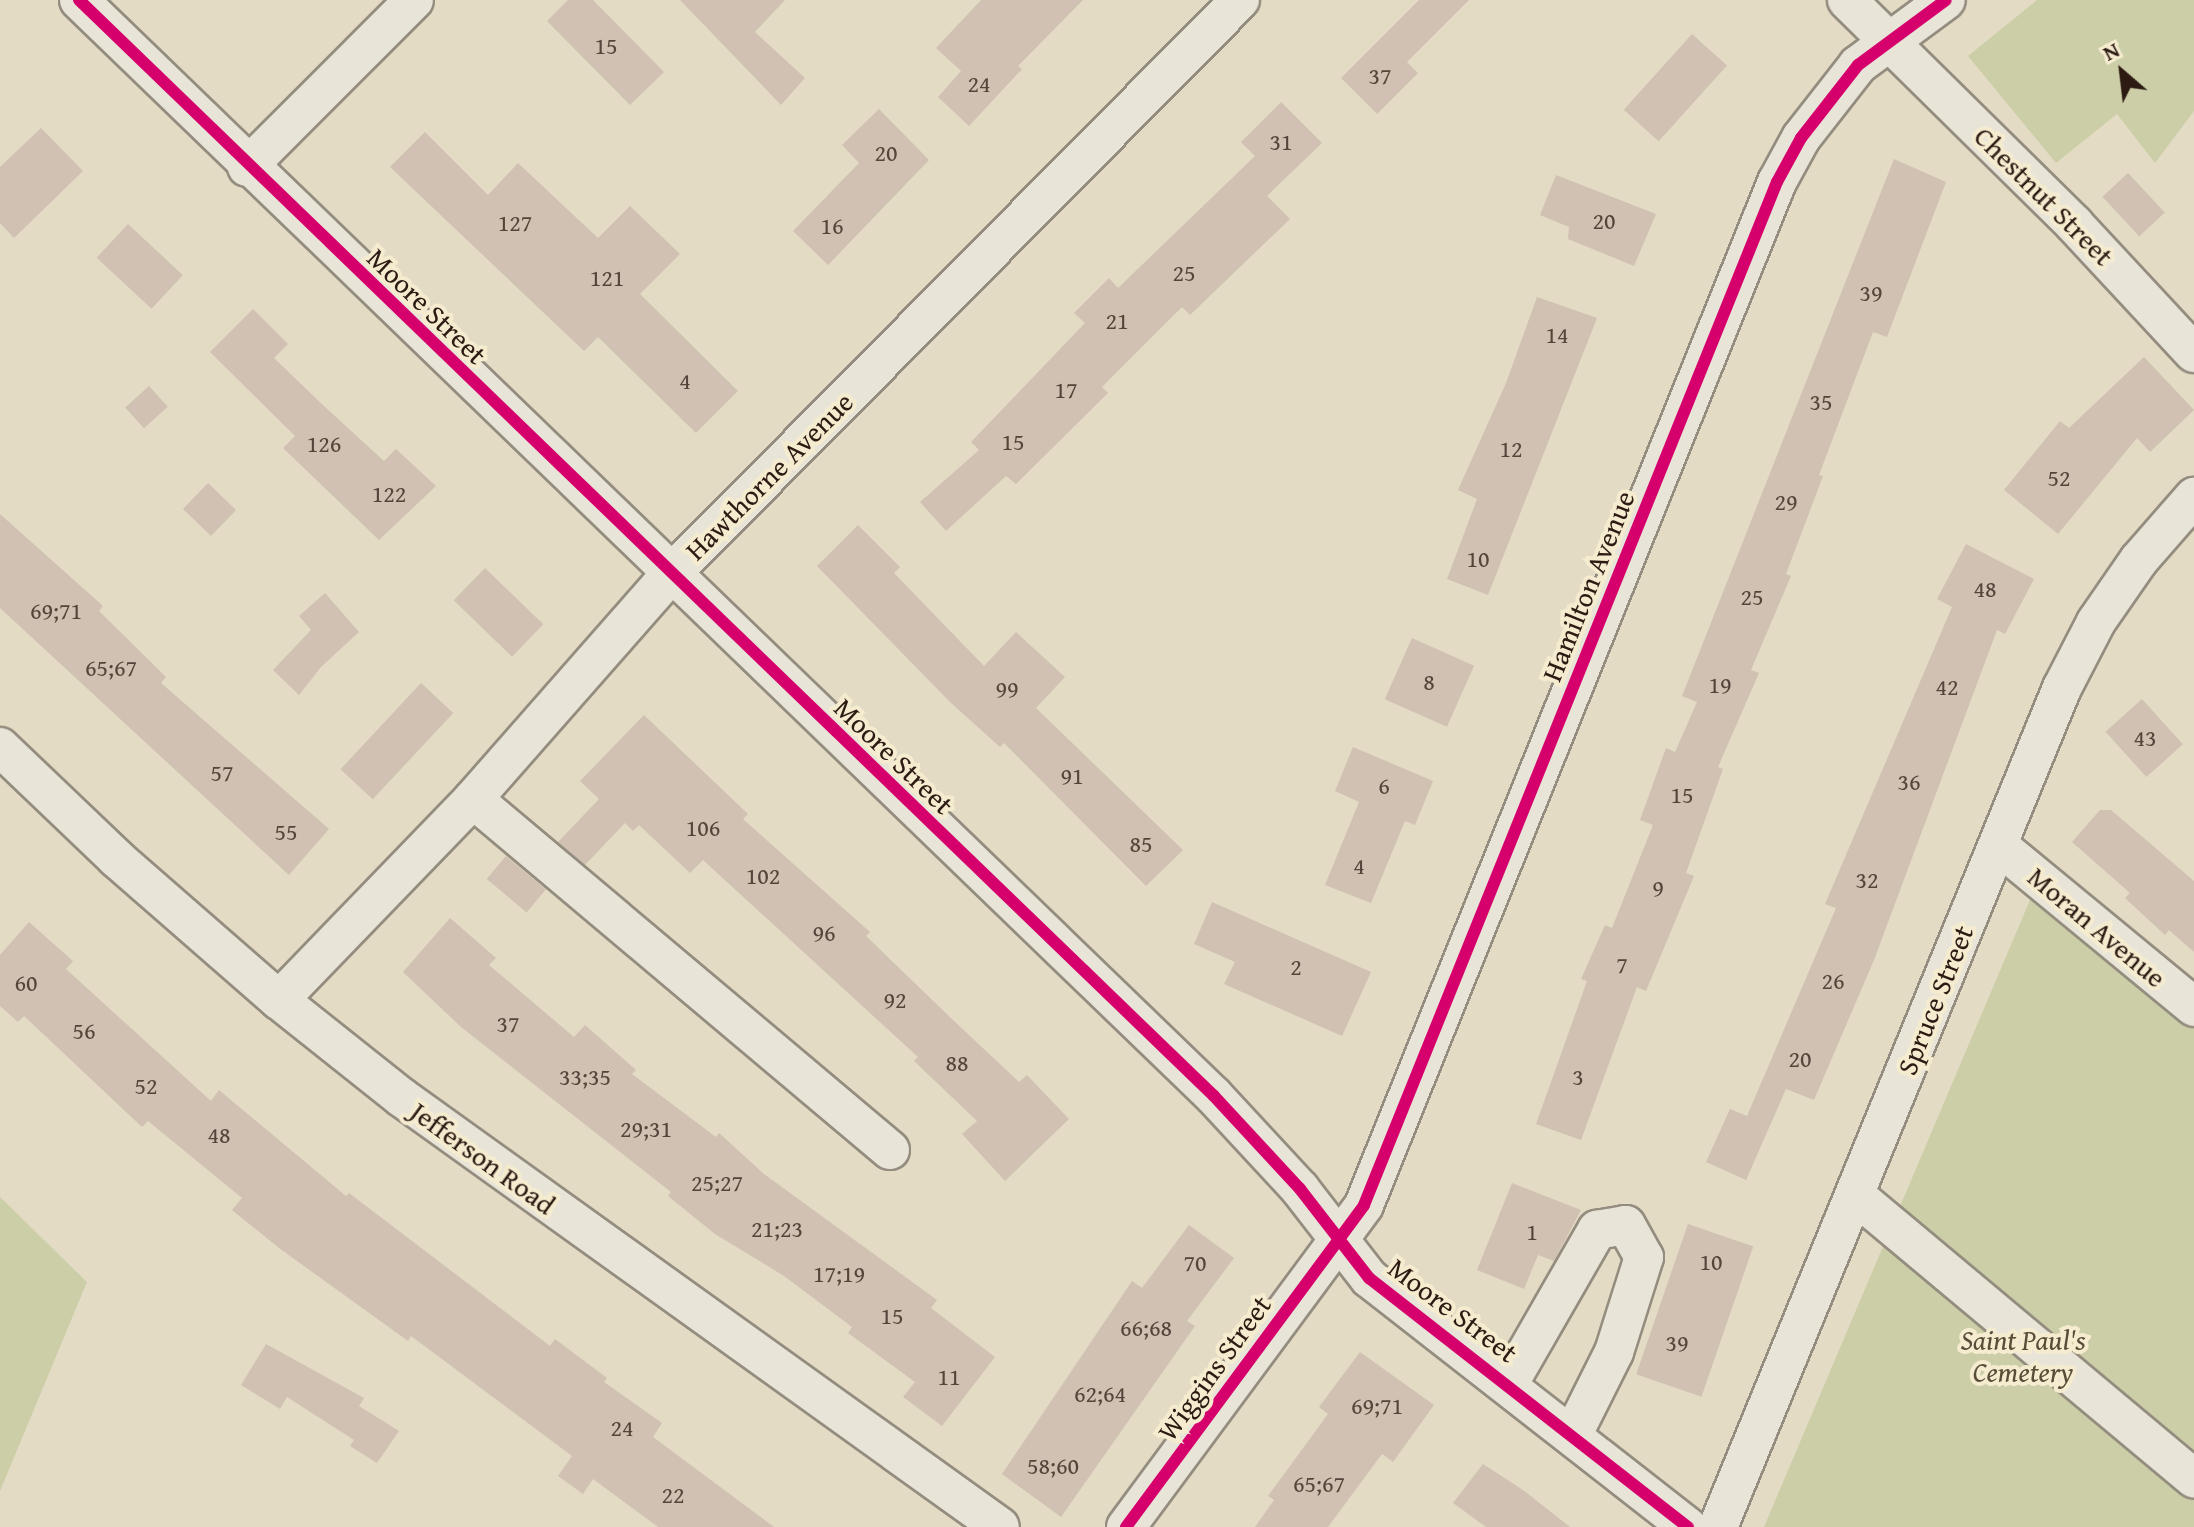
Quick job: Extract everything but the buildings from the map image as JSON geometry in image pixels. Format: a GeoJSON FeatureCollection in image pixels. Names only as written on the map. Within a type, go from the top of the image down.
{"type":"FeatureCollection","features":[{"type":"Feature","properties":{"kind":"street","name":"Moore Street"},"geometry":{"type":"LineString","coordinates":[[79,0],[247,167],[1214,1096],[1340,1237],[1369,1278],[1509,1383],[1681,1525]]}},
{"type":"Feature","properties":{"kind":"street"},"geometry":{"type":"LineString","coordinates":[[247,167],[414,0]]}},
{"type":"Feature","properties":{"kind":"street","name":"Hawthorne Avenue"},"geometry":{"type":"LineString","coordinates":[[279,1000],[473,799],[671,574],[1240,0]]}},
{"type":"Feature","properties":{"kind":"street","name":"Chestnut Street"},"geometry":{"type":"LineString","coordinates":[[1847,0],[2074,224],[2194,353]]}},
{"type":"Feature","properties":{"kind":"street","name":"Hamilton Avenue"},"geometry":{"type":"LineString","coordinates":[[1340,1237],[1364,1205],[1777,182],[1831,96],[1858,65],[1946,0]]}},
{"type":"Feature","properties":{"kind":"street","name":"Spruce Street"},"geometry":{"type":"LineString","coordinates":[[1718,1527],[2062,688],[2096,622],[2139,560],[2194,497]]}},
{"type":"Feature","properties":{"kind":"street","name":"Jefferson Road"},"geometry":{"type":"LineString","coordinates":[[0,747],[116,858],[279,1000],[521,1186],[1000,1527]]}},
{"type":"Feature","properties":{"kind":"street"},"geometry":{"type":"LineString","coordinates":[[473,799],[890,1150]]}},
{"type":"Feature","properties":{"kind":"street","name":"Moran Avenue"},"geometry":{"type":"LineString","coordinates":[[1999,846],[2194,1007]]}},
{"type":"Feature","properties":{"kind":"street"},"geometry":{"type":"LineString","coordinates":[[1855,1195],[2194,1478]]}},
{"type":"Feature","properties":{"kind":"street"},"geometry":{"type":"LineString","coordinates":[[1509,1383],[1565,1294],[1597,1230],[1626,1225],[1644,1257],[1614,1352],[1573,1434]]}},
{"type":"Feature","properties":{"kind":"street","name":"Wiggins Street"},"geometry":{"type":"LineString","coordinates":[[1126,1527],[1340,1237]]}},
{"type":"Feature","properties":{"kind":"green space"},"geometry":{"type":"Polygon","coordinates":[[[2037,0],[2194,0],[2194,111],[2155,163],[2117,114],[2056,163],[1968,56],[2037,0]]]}},
{"type":"Feature","properties":{"kind":"green space","name":"Saint Paul's Cemetery"},"geometry":{"type":"Polygon","coordinates":[[[2030,900],[2194,1028],[2194,1527],[1764,1527],[2030,900]]]}},
{"type":"Feature","properties":{"kind":"green space"},"geometry":{"type":"Polygon","coordinates":[[[0,1197],[87,1282],[0,1491],[0,1197]]]}},
{"type":"Feature","properties":{"kind":"cycle path"},"geometry":{"type":"LineString","coordinates":[[79,0],[1214,1096],[1300,1189],[1369,1278],[1688,1527]]}},
{"type":"Feature","properties":{"kind":"cycle path"},"geometry":{"type":"LineString","coordinates":[[1126,1527],[1364,1205],[1777,182],[1801,138],[1858,65],[1946,0]]}}]}
